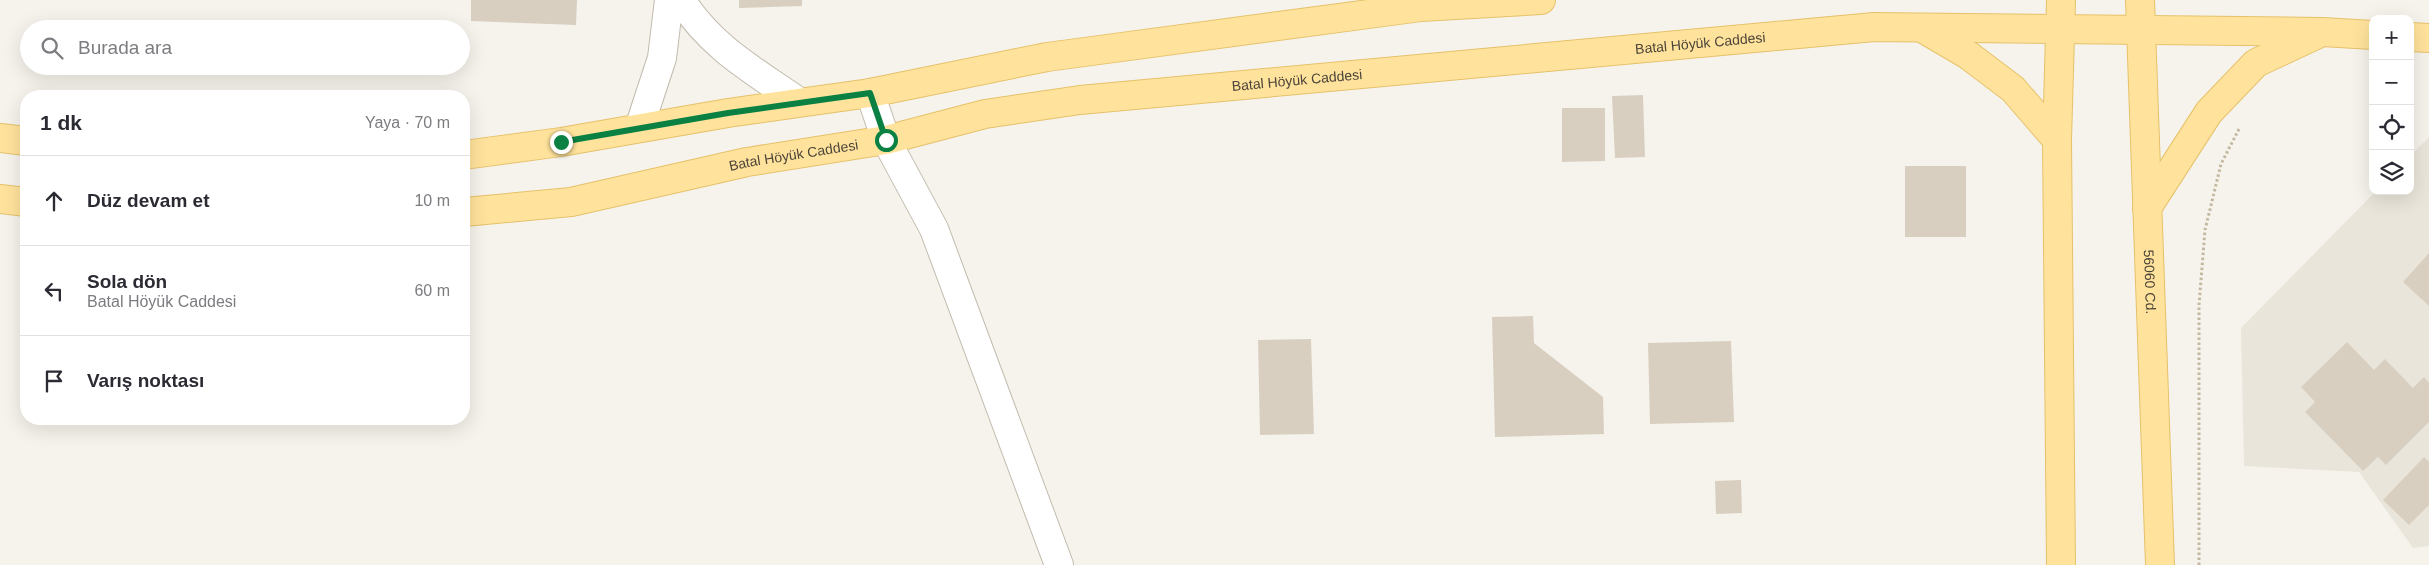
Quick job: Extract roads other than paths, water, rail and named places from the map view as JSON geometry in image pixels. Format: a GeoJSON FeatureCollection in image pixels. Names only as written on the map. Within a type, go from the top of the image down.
{"type":"FeatureCollection","features":[{"type":"Feature","properties":{"kind":"main road"},"geometry":{"type":"LineString","coordinates":[[470,153],[561,142],[799,102],[870,93],[1047,57],[1421,7],[1541,0]]}},
{"type":"Feature","properties":{"kind":"main road"},"geometry":{"type":"LineString","coordinates":[[2061,0],[2057,140],[2062,565]]}},
{"type":"Feature","properties":{"kind":"main road","name":"56060 Cd."},"geometry":{"type":"LineString","coordinates":[[2140,0],[2160,565]]}},
{"type":"Feature","properties":{"kind":"main road","name":"Batal Höyük Caddesi"},"geometry":{"type":"LineString","coordinates":[[470,211],[571,202],[747,162],[886,140],[984,114],[1080,100],[1874,27],[2322,32],[2369,35]]}},
{"type":"Feature","properties":{"kind":"main road"},"geometry":{"type":"LineString","coordinates":[[1921,27],[1968,55],[2013,89],[2057,140]]}},
{"type":"Feature","properties":{"kind":"main road"},"geometry":{"type":"LineString","coordinates":[[2146,208],[2209,112],[2256,63],[2322,32]]}},
{"type":"Feature","properties":{"kind":"main road"},"geometry":{"type":"LineString","coordinates":[[2414,37],[2429,38]]}},
{"type":"Feature","properties":{"kind":"main road"},"geometry":{"type":"LineString","coordinates":[[0,138],[20,140]]}},
{"type":"Feature","properties":{"kind":"main road"},"geometry":{"type":"LineString","coordinates":[[0,199],[20,201]]}},
{"type":"Feature","properties":{"kind":"street"},"geometry":{"type":"LineString","coordinates":[[639,128],[662,58],[669,0]]}},
{"type":"Feature","properties":{"kind":"street"},"geometry":{"type":"LineString","coordinates":[[681,0],[696,23],[721,48],[799,102]]}},
{"type":"Feature","properties":{"kind":"street"},"geometry":{"type":"LineString","coordinates":[[870,93],[886,140],[934,229],[1059,565]]}}]}
